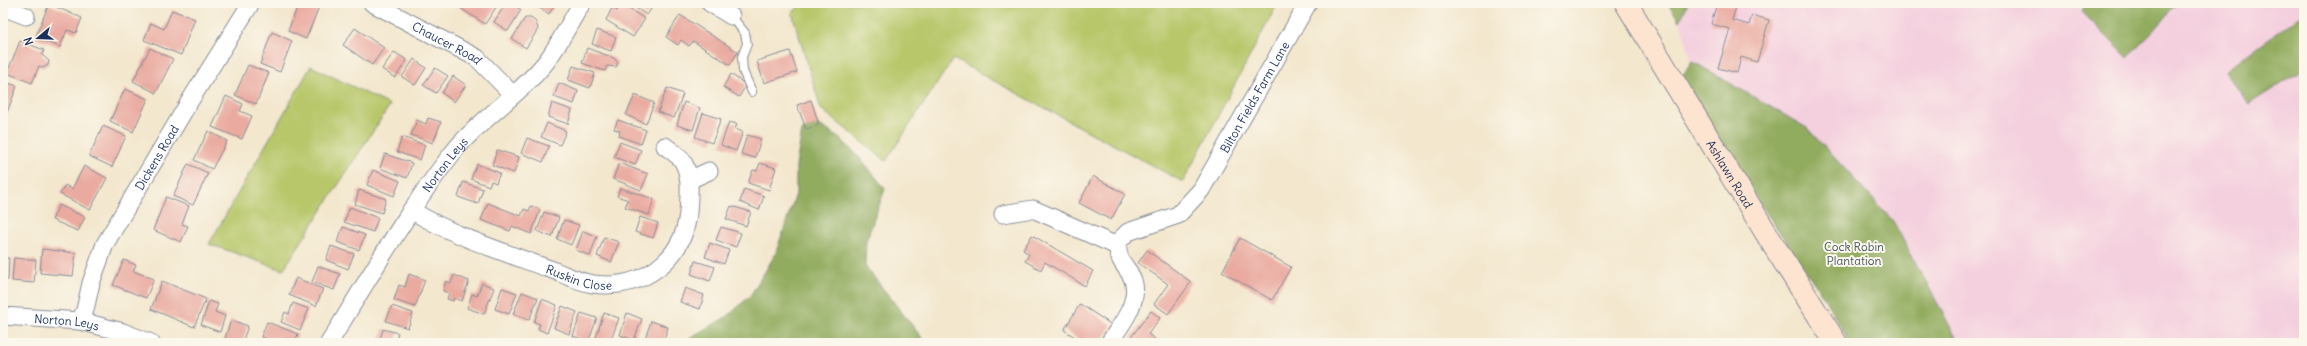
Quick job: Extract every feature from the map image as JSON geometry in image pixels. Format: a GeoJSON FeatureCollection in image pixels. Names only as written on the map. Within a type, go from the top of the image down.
{"type":"FeatureCollection","features":[{"type":"Feature","properties":{"kind":"main road","name":"Ashlawn Road"},"geometry":{"type":"LineString","coordinates":[[1626,3],[1774,246],[1836,343]]}},
{"type":"Feature","properties":{"kind":"street","name":"Dickens Road"},"geometry":{"type":"LineString","coordinates":[[80,321],[85,310],[91,283],[105,244],[191,99],[251,3]]}},
{"type":"Feature","properties":{"kind":"street","name":"Chaucer Road"},"geometry":{"type":"LineString","coordinates":[[372,3],[477,58],[514,95]]}},
{"type":"Feature","properties":{"kind":"street","name":"Norton Leys"},"geometry":{"type":"LineString","coordinates":[[330,343],[411,210],[452,154],[479,124],[514,95],[546,62],[582,3]]}},
{"type":"Feature","properties":{"kind":"street"},"geometry":{"type":"LineString","coordinates":[[710,3],[731,16]]}},
{"type":"Feature","properties":{"kind":"street","name":"Bilton Fields Farm Lane"},"geometry":{"type":"LineString","coordinates":[[1117,246],[1118,242],[1128,232],[1178,215],[1201,190],[1308,3]]}},
{"type":"Feature","properties":{"kind":"street"},"geometry":{"type":"LineString","coordinates":[[3,7],[26,16]]}},
{"type":"Feature","properties":{"kind":"street","name":"Ruskin Close"},"geometry":{"type":"LineString","coordinates":[[411,210],[475,242],[592,284],[608,284],[629,281],[656,271],[672,256],[683,236],[687,216],[689,180],[681,159],[665,146]]}},
{"type":"Feature","properties":{"kind":"street"},"geometry":{"type":"LineString","coordinates":[[689,180],[709,171]]}},
{"type":"Feature","properties":{"kind":"street"},"geometry":{"type":"LineString","coordinates":[[1003,214],[1032,209],[1117,246],[1117,254],[1134,283],[1134,300],[1109,343]]}},
{"type":"Feature","properties":{"kind":"street","name":"Norton Leys"},"geometry":{"type":"LineString","coordinates":[[3,316],[80,321],[123,332],[151,343]]}},
{"type":"Feature","properties":{"kind":"lane"},"geometry":{"type":"LineString","coordinates":[[731,16],[745,33],[747,44],[742,57],[743,71],[752,92]]}},
{"type":"Feature","properties":{"kind":"shaded area"},"geometry":{"type":"Polygon","coordinates":[[[1688,3],[2077,3],[2082,12],[2128,58],[2178,3],[2304,3],[2304,13],[2224,71],[2249,104],[2304,69],[2304,343],[1959,343],[1807,128],[1692,61],[1680,21],[1688,3]]]}},
{"type":"Feature","properties":{"kind":"green space"},"geometry":{"type":"Polygon","coordinates":[[[803,3],[1278,3],[1183,182],[953,59],[886,161],[821,109],[792,13],[803,3]]]}},
{"type":"Feature","properties":{"kind":"green space"},"geometry":{"type":"Polygon","coordinates":[[[1667,3],[1688,3],[1680,21],[1667,3]]]}},
{"type":"Feature","properties":{"kind":"green space"},"geometry":{"type":"Polygon","coordinates":[[[2085,3],[2178,3],[2128,58],[2082,12],[2085,3]]]}},
{"type":"Feature","properties":{"kind":"green space"},"geometry":{"type":"Polygon","coordinates":[[[2304,13],[2304,69],[2249,104],[2224,71],[2304,13]]]}},
{"type":"Feature","properties":{"kind":"green space","name":"Cock Robin Plantation"},"geometry":{"type":"Polygon","coordinates":[[[1692,61],[1807,128],[1893,221],[1959,343],[1850,343],[1823,296],[1740,174],[1682,76],[1692,61]]]}},
{"type":"Feature","properties":{"kind":"green space"},"geometry":{"type":"Polygon","coordinates":[[[311,66],[390,105],[283,270],[209,244],[311,66]]]}},
{"type":"Feature","properties":{"kind":"green space"},"geometry":{"type":"Polygon","coordinates":[[[819,125],[839,138],[848,146],[863,161],[885,189],[866,241],[865,266],[926,343],[686,343],[691,337],[728,316],[750,296],[775,255],[796,194],[796,166],[802,130],[819,125]]]}},
{"type":"Feature","properties":{"kind":"building"},"geometry":{"type":"Polygon","coordinates":[[[299,3],[310,3],[319,7],[306,39],[288,31],[299,3]]]}},
{"type":"Feature","properties":{"kind":"building"},"geometry":{"type":"Polygon","coordinates":[[[460,3],[499,3],[485,24],[460,8],[462,5],[460,3]]]}},
{"type":"Feature","properties":{"kind":"building"},"geometry":{"type":"Polygon","coordinates":[[[506,3],[519,3],[518,8],[521,10],[508,31],[494,22],[506,3]]]}},
{"type":"Feature","properties":{"kind":"building"},"geometry":{"type":"Polygon","coordinates":[[[532,3],[556,3],[549,14],[532,3]]]}},
{"type":"Feature","properties":{"kind":"building"},"geometry":{"type":"Polygon","coordinates":[[[628,3],[655,3],[647,15],[628,3]]]}},
{"type":"Feature","properties":{"kind":"building"},"geometry":{"type":"Polygon","coordinates":[[[1717,3],[1736,7],[1732,20],[1749,25],[1752,15],[1769,20],[1757,62],[1741,57],[1737,73],[1718,68],[1730,29],[1711,24],[1717,3]]]}},
{"type":"Feature","properties":{"kind":"building"},"geometry":{"type":"Polygon","coordinates":[[[49,4],[82,18],[76,33],[67,30],[60,47],[35,38],[49,4]]]}},
{"type":"Feature","properties":{"kind":"building"},"geometry":{"type":"Polygon","coordinates":[[[621,4],[645,19],[633,37],[606,20],[612,8],[617,11],[621,4]]]}},
{"type":"Feature","properties":{"kind":"building"},"geometry":{"type":"Polygon","coordinates":[[[172,10],[195,19],[181,55],[144,40],[151,23],[164,29],[172,10]]]}},
{"type":"Feature","properties":{"kind":"building"},"geometry":{"type":"Polygon","coordinates":[[[680,15],[738,52],[730,65],[693,41],[689,46],[681,40],[678,45],[666,37],[680,15]]]}},
{"type":"Feature","properties":{"kind":"building"},"geometry":{"type":"Polygon","coordinates":[[[525,18],[531,18],[536,22],[538,29],[526,48],[512,39],[525,18]]]}},
{"type":"Feature","properties":{"kind":"building"},"geometry":{"type":"Polygon","coordinates":[[[355,28],[384,48],[372,65],[343,45],[355,28]]]}},
{"type":"Feature","properties":{"kind":"building"},"geometry":{"type":"Polygon","coordinates":[[[597,30],[616,37],[611,51],[592,44],[597,30]]]}},
{"type":"Feature","properties":{"kind":"building"},"geometry":{"type":"Polygon","coordinates":[[[272,32],[292,41],[280,72],[260,64],[272,32]]]}},
{"type":"Feature","properties":{"kind":"building"},"geometry":{"type":"Polygon","coordinates":[[[20,41],[44,50],[42,55],[49,61],[48,65],[43,68],[39,66],[32,83],[7,73],[20,41]]]}},
{"type":"Feature","properties":{"kind":"building"},"geometry":{"type":"Polygon","coordinates":[[[150,48],[173,59],[156,93],[133,81],[150,48]]]}},
{"type":"Feature","properties":{"kind":"building"},"geometry":{"type":"Polygon","coordinates":[[[587,48],[614,58],[618,63],[616,67],[607,66],[605,71],[582,63],[587,48]]]}},
{"type":"Feature","properties":{"kind":"building"},"geometry":{"type":"Polygon","coordinates":[[[790,51],[797,72],[764,83],[757,61],[790,51]]]}},
{"type":"Feature","properties":{"kind":"building"},"geometry":{"type":"Polygon","coordinates":[[[394,52],[407,60],[395,78],[382,69],[394,52]]]}},
{"type":"Feature","properties":{"kind":"building"},"geometry":{"type":"Polygon","coordinates":[[[414,59],[426,68],[415,85],[402,77],[414,59]]]}},
{"type":"Feature","properties":{"kind":"building"},"geometry":{"type":"Polygon","coordinates":[[[248,65],[269,73],[256,104],[235,95],[248,65]]]}},
{"type":"Feature","properties":{"kind":"building"},"geometry":{"type":"Polygon","coordinates":[[[573,66],[595,73],[590,88],[568,80],[573,66]]]}},
{"type":"Feature","properties":{"kind":"building"},"geometry":{"type":"Polygon","coordinates":[[[435,68],[448,76],[436,93],[423,85],[435,68]]]}},
{"type":"Feature","properties":{"kind":"building"},"geometry":{"type":"Polygon","coordinates":[[[731,74],[746,85],[739,97],[723,87],[731,74]]]}},
{"type":"Feature","properties":{"kind":"building"},"geometry":{"type":"Polygon","coordinates":[[[453,76],[466,85],[454,102],[442,93],[453,76]]]}},
{"type":"Feature","properties":{"kind":"building"},"geometry":{"type":"Polygon","coordinates":[[[3,81],[17,86],[5,118],[3,117],[3,81]]]}},
{"type":"Feature","properties":{"kind":"building"},"geometry":{"type":"Polygon","coordinates":[[[559,83],[578,91],[574,104],[554,97],[559,83]]]}},
{"type":"Feature","properties":{"kind":"building"},"geometry":{"type":"Polygon","coordinates":[[[667,88],[683,94],[674,118],[658,112],[667,88]]]}},
{"type":"Feature","properties":{"kind":"building"},"geometry":{"type":"Polygon","coordinates":[[[125,89],[148,99],[133,132],[110,121],[125,89]]]}},
{"type":"Feature","properties":{"kind":"building"},"geometry":{"type":"Polygon","coordinates":[[[635,95],[654,103],[646,124],[626,115],[635,95]]]}},
{"type":"Feature","properties":{"kind":"building"},"geometry":{"type":"Polygon","coordinates":[[[226,96],[243,104],[240,111],[252,116],[242,139],[212,127],[226,96]]]}},
{"type":"Feature","properties":{"kind":"building"},"geometry":{"type":"Polygon","coordinates":[[[811,100],[819,125],[806,129],[797,105],[811,100]]]}},
{"type":"Feature","properties":{"kind":"building"},"geometry":{"type":"Polygon","coordinates":[[[684,102],[700,108],[693,130],[677,125],[684,102]]]}},
{"type":"Feature","properties":{"kind":"building"},"geometry":{"type":"Polygon","coordinates":[[[552,103],[572,110],[568,124],[548,117],[552,103]]]}},
{"type":"Feature","properties":{"kind":"building"},"geometry":{"type":"Polygon","coordinates":[[[703,113],[721,119],[712,143],[695,137],[703,113]]]}},
{"type":"Feature","properties":{"kind":"building"},"geometry":{"type":"Polygon","coordinates":[[[428,118],[441,122],[433,143],[411,135],[417,120],[426,124],[428,118]]]}},
{"type":"Feature","properties":{"kind":"building"},"geometry":{"type":"Polygon","coordinates":[[[618,120],[646,130],[641,144],[619,136],[620,131],[614,129],[618,120]]]}},
{"type":"Feature","properties":{"kind":"building"},"geometry":{"type":"Polygon","coordinates":[[[729,122],[737,124],[735,129],[743,132],[736,151],[721,145],[729,122]]]}},
{"type":"Feature","properties":{"kind":"building"},"geometry":{"type":"Polygon","coordinates":[[[547,123],[566,131],[560,145],[541,137],[547,123]]]}},
{"type":"Feature","properties":{"kind":"building"},"geometry":{"type":"Polygon","coordinates":[[[103,126],[126,136],[112,167],[89,156],[103,126]]]}},
{"type":"Feature","properties":{"kind":"building"},"geometry":{"type":"Polygon","coordinates":[[[208,131],[227,141],[212,169],[194,160],[208,131]]]}},
{"type":"Feature","properties":{"kind":"building"},"geometry":{"type":"Polygon","coordinates":[[[747,135],[761,139],[755,158],[741,154],[747,135]]]}},
{"type":"Feature","properties":{"kind":"building"},"geometry":{"type":"Polygon","coordinates":[[[402,137],[425,145],[420,160],[397,152],[402,137]]]}},
{"type":"Feature","properties":{"kind":"building"},"geometry":{"type":"Polygon","coordinates":[[[527,138],[549,146],[543,162],[521,153],[527,138]]]}},
{"type":"Feature","properties":{"kind":"building"},"geometry":{"type":"Polygon","coordinates":[[[620,142],[641,150],[635,165],[614,157],[620,142]]]}},
{"type":"Feature","properties":{"kind":"building"},"geometry":{"type":"Polygon","coordinates":[[[497,150],[519,157],[514,173],[492,165],[497,150]]]}},
{"type":"Feature","properties":{"kind":"building"},"geometry":{"type":"Polygon","coordinates":[[[385,154],[412,163],[407,178],[380,168],[385,154]]]}},
{"type":"Feature","properties":{"kind":"building"},"geometry":{"type":"Polygon","coordinates":[[[619,163],[648,174],[641,190],[613,179],[619,163]]]}},
{"type":"Feature","properties":{"kind":"building"},"geometry":{"type":"Polygon","coordinates":[[[760,163],[776,168],[769,190],[748,183],[753,170],[757,171],[760,163]]]}},
{"type":"Feature","properties":{"kind":"building"},"geometry":{"type":"Polygon","coordinates":[[[188,164],[208,173],[193,205],[173,196],[188,164]]]}},
{"type":"Feature","properties":{"kind":"building"},"geometry":{"type":"Polygon","coordinates":[[[477,164],[500,173],[496,183],[491,181],[489,186],[471,179],[477,164]]]}},
{"type":"Feature","properties":{"kind":"building"},"geometry":{"type":"Polygon","coordinates":[[[84,166],[107,178],[90,210],[60,194],[65,185],[72,189],[84,166]]]}},
{"type":"Feature","properties":{"kind":"building"},"geometry":{"type":"Polygon","coordinates":[[[373,170],[400,181],[394,196],[367,185],[373,170]]]}},
{"type":"Feature","properties":{"kind":"building"},"geometry":{"type":"Polygon","coordinates":[[[1093,176],[1125,194],[1111,220],[1079,203],[1093,176]]]}},
{"type":"Feature","properties":{"kind":"building"},"geometry":{"type":"Polygon","coordinates":[[[463,182],[483,189],[478,204],[458,197],[463,182]]]}},
{"type":"Feature","properties":{"kind":"building"},"geometry":{"type":"Polygon","coordinates":[[[620,188],[654,199],[649,215],[625,207],[628,200],[617,196],[620,188]]]}},
{"type":"Feature","properties":{"kind":"building"},"geometry":{"type":"Polygon","coordinates":[[[744,189],[764,196],[759,210],[740,202],[744,189]]]}},
{"type":"Feature","properties":{"kind":"building"},"geometry":{"type":"Polygon","coordinates":[[[359,190],[386,199],[382,213],[355,204],[359,190]]]}},
{"type":"Feature","properties":{"kind":"building"},"geometry":{"type":"Polygon","coordinates":[[[166,197],[189,206],[182,224],[188,226],[181,242],[153,230],[166,197]]]}},
{"type":"Feature","properties":{"kind":"building"},"geometry":{"type":"Polygon","coordinates":[[[488,203],[521,216],[524,209],[529,211],[531,206],[540,210],[531,234],[512,226],[510,231],[481,220],[488,203]]]}},
{"type":"Feature","properties":{"kind":"building"},"geometry":{"type":"Polygon","coordinates":[[[59,205],[85,217],[78,231],[52,220],[59,205]]]}},
{"type":"Feature","properties":{"kind":"building"},"geometry":{"type":"Polygon","coordinates":[[[731,206],[751,212],[746,226],[726,219],[731,206]]]}},
{"type":"Feature","properties":{"kind":"building"},"geometry":{"type":"Polygon","coordinates":[[[350,207],[378,218],[373,232],[344,222],[350,207]]]}},
{"type":"Feature","properties":{"kind":"building"},"geometry":{"type":"Polygon","coordinates":[[[544,212],[559,217],[552,237],[537,231],[544,212]]]}},
{"type":"Feature","properties":{"kind":"building"},"geometry":{"type":"Polygon","coordinates":[[[640,217],[658,223],[653,238],[635,232],[640,217]]]}},
{"type":"Feature","properties":{"kind":"building"},"geometry":{"type":"Polygon","coordinates":[[[564,220],[579,225],[571,245],[557,239],[564,220]]]}},
{"type":"Feature","properties":{"kind":"building"},"geometry":{"type":"Polygon","coordinates":[[[343,227],[365,235],[359,250],[337,242],[343,227]]]}},
{"type":"Feature","properties":{"kind":"building"},"geometry":{"type":"Polygon","coordinates":[[[721,227],[741,233],[736,247],[716,240],[721,227]]]}},
{"type":"Feature","properties":{"kind":"building"},"geometry":{"type":"Polygon","coordinates":[[[583,231],[597,236],[590,256],[576,250],[583,231]]]}},
{"type":"Feature","properties":{"kind":"building"},"geometry":{"type":"Polygon","coordinates":[[[1032,235],[1093,271],[1085,286],[1045,262],[1041,270],[1025,261],[1029,254],[1023,250],[1032,235]]]}},
{"type":"Feature","properties":{"kind":"building"},"geometry":{"type":"Polygon","coordinates":[[[604,237],[619,242],[611,262],[597,256],[604,237]]]}},
{"type":"Feature","properties":{"kind":"building"},"geometry":{"type":"Polygon","coordinates":[[[1240,238],[1291,267],[1272,300],[1222,272],[1240,238]]]}},
{"type":"Feature","properties":{"kind":"building"},"geometry":{"type":"Polygon","coordinates":[[[710,243],[729,250],[724,264],[705,257],[710,243]]]}},
{"type":"Feature","properties":{"kind":"building"},"geometry":{"type":"Polygon","coordinates":[[[331,246],[354,254],[348,269],[326,260],[331,246]]]}},
{"type":"Feature","properties":{"kind":"building"},"geometry":{"type":"Polygon","coordinates":[[[42,249],[76,253],[73,276],[40,273],[42,249]]]}},
{"type":"Feature","properties":{"kind":"building"},"geometry":{"type":"Polygon","coordinates":[[[1147,250],[1191,282],[1168,314],[1154,304],[1168,284],[1138,263],[1147,250]]]}},
{"type":"Feature","properties":{"kind":"building"},"geometry":{"type":"Polygon","coordinates":[[[3,258],[9,258],[8,280],[3,280],[3,258]]]}},
{"type":"Feature","properties":{"kind":"building"},"geometry":{"type":"Polygon","coordinates":[[[14,258],[36,260],[34,283],[12,281],[14,258]]]}},
{"type":"Feature","properties":{"kind":"building"},"geometry":{"type":"Polygon","coordinates":[[[124,260],[136,265],[133,271],[154,279],[146,298],[113,285],[124,260]]]}},
{"type":"Feature","properties":{"kind":"building"},"geometry":{"type":"Polygon","coordinates":[[[695,261],[715,267],[710,281],[691,274],[695,261]]]}},
{"type":"Feature","properties":{"kind":"building"},"geometry":{"type":"Polygon","coordinates":[[[318,266],[340,274],[334,290],[312,282],[318,266]]]}},
{"type":"Feature","properties":{"kind":"building"},"geometry":{"type":"Polygon","coordinates":[[[409,274],[425,280],[415,307],[394,300],[399,285],[405,287],[409,274]]]}},
{"type":"Feature","properties":{"kind":"building"},"geometry":{"type":"Polygon","coordinates":[[[454,275],[469,281],[462,301],[454,298],[453,301],[447,299],[449,293],[443,291],[446,281],[451,283],[454,275]]]}},
{"type":"Feature","properties":{"kind":"building"},"geometry":{"type":"Polygon","coordinates":[[[296,278],[323,289],[316,306],[289,295],[296,278]]]}},
{"type":"Feature","properties":{"kind":"building"},"geometry":{"type":"Polygon","coordinates":[[[162,281],[206,299],[194,327],[151,309],[162,281]]]}},
{"type":"Feature","properties":{"kind":"building"},"geometry":{"type":"Polygon","coordinates":[[[482,283],[494,288],[484,314],[467,308],[472,294],[477,296],[482,283]]]}},
{"type":"Feature","properties":{"kind":"building"},"geometry":{"type":"Polygon","coordinates":[[[502,288],[517,293],[509,314],[495,309],[502,288]]]}},
{"type":"Feature","properties":{"kind":"building"},"geometry":{"type":"Polygon","coordinates":[[[685,288],[704,295],[700,309],[680,302],[685,288]]]}},
{"type":"Feature","properties":{"kind":"building"},"geometry":{"type":"Polygon","coordinates":[[[522,292],[538,298],[529,320],[513,314],[522,292]]]}},
{"type":"Feature","properties":{"kind":"building"},"geometry":{"type":"Polygon","coordinates":[[[542,299],[557,305],[547,333],[538,329],[540,324],[534,322],[542,299]]]}},
{"type":"Feature","properties":{"kind":"building"},"geometry":{"type":"Polygon","coordinates":[[[209,301],[218,304],[215,312],[225,316],[220,332],[201,325],[209,301]]]}},
{"type":"Feature","properties":{"kind":"building"},"geometry":{"type":"Polygon","coordinates":[[[293,303],[309,309],[300,330],[281,322],[285,312],[289,314],[293,303]]]}},
{"type":"Feature","properties":{"kind":"building"},"geometry":{"type":"Polygon","coordinates":[[[1080,304],[1112,325],[1100,343],[1084,343],[1064,330],[1080,304]]]}},
{"type":"Feature","properties":{"kind":"building"},"geometry":{"type":"Polygon","coordinates":[[[392,306],[413,313],[408,328],[386,321],[392,306]]]}},
{"type":"Feature","properties":{"kind":"building"},"geometry":{"type":"Polygon","coordinates":[[[562,306],[577,312],[569,334],[554,328],[562,306]]]}},
{"type":"Feature","properties":{"kind":"building"},"geometry":{"type":"Polygon","coordinates":[[[1151,311],[1160,318],[1148,334],[1160,343],[1138,343],[1131,337],[1151,311]]]}},
{"type":"Feature","properties":{"kind":"building"},"geometry":{"type":"Polygon","coordinates":[[[581,313],[597,318],[588,343],[579,343],[581,339],[573,336],[581,313]]]}},
{"type":"Feature","properties":{"kind":"building"},"geometry":{"type":"Polygon","coordinates":[[[604,313],[619,318],[611,340],[604,338],[602,343],[594,343],[604,313]]]}},
{"type":"Feature","properties":{"kind":"building"},"geometry":{"type":"Polygon","coordinates":[[[627,313],[642,319],[634,340],[620,335],[627,313]]]}},
{"type":"Feature","properties":{"kind":"building"},"geometry":{"type":"Polygon","coordinates":[[[231,320],[248,326],[242,343],[224,341],[231,320]]]}},
{"type":"Feature","properties":{"kind":"building"},"geometry":{"type":"Polygon","coordinates":[[[651,321],[668,327],[663,343],[644,342],[651,321]]]}},
{"type":"Feature","properties":{"kind":"building"},"geometry":{"type":"Polygon","coordinates":[[[267,322],[298,334],[295,343],[269,343],[270,340],[261,337],[267,322]]]}},
{"type":"Feature","properties":{"kind":"building"},"geometry":{"type":"Polygon","coordinates":[[[383,329],[398,333],[395,343],[379,343],[383,329]]]}}]}
